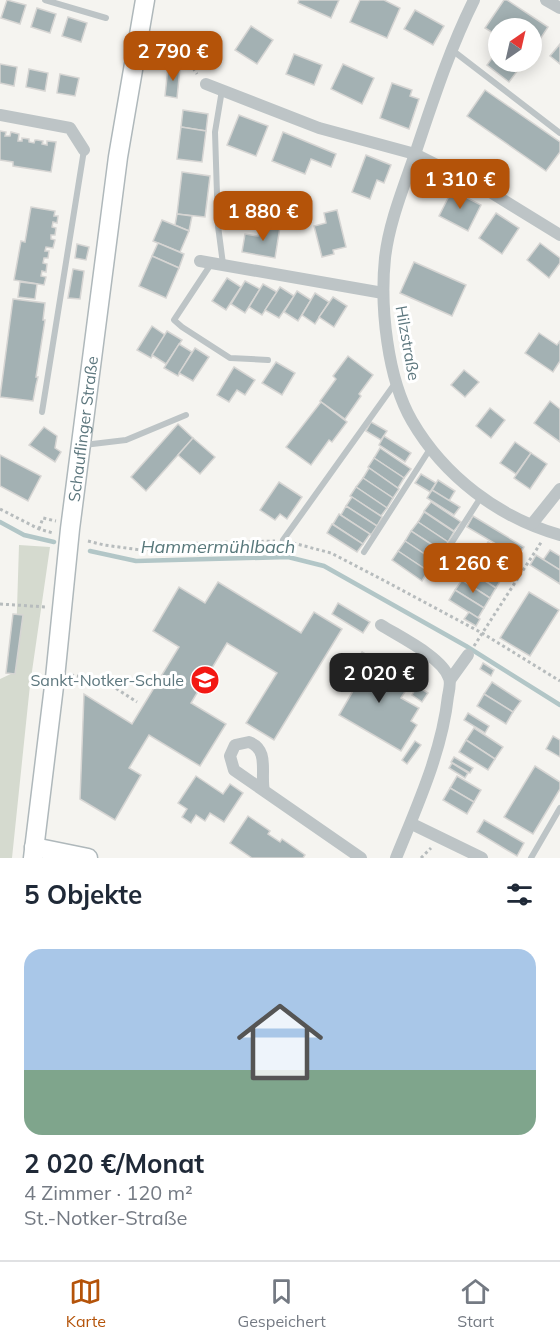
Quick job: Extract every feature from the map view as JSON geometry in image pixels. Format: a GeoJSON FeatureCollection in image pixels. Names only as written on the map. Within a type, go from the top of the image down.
{"type":"FeatureCollection","features":[{"type":"Feature","properties":{"kind":"main road","name":"Schauflinger Straße"},"geometry":{"type":"LineString","coordinates":[[33,852],[56,678],[69,538],[118,157],[145,0]]}},
{"type":"Feature","properties":{"kind":"main road"},"geometry":{"type":"LineString","coordinates":[[33,852],[88,858]]}},
{"type":"Feature","properties":{"kind":"street"},"geometry":{"type":"LineString","coordinates":[[546,0],[560,9]]}},
{"type":"Feature","properties":{"kind":"street","name":"Hilzstraße"},"geometry":{"type":"LineString","coordinates":[[469,1],[396,210],[386,255],[383,293],[385,322],[396,382],[411,420],[431,448],[464,484],[498,509],[554,533]]}},
{"type":"Feature","properties":{"kind":"street"},"geometry":{"type":"LineString","coordinates":[[206,84],[319,128],[415,154],[487,190],[560,235]]}},
{"type":"Feature","properties":{"kind":"street"},"geometry":{"type":"LineString","coordinates":[[0,115],[70,128],[84,150]]}},
{"type":"Feature","properties":{"kind":"street"},"geometry":{"type":"LineString","coordinates":[[212,264],[383,293]]}},
{"type":"Feature","properties":{"kind":"street"},"geometry":{"type":"LineString","coordinates":[[532,524],[560,489]]}},
{"type":"Feature","properties":{"kind":"street"},"geometry":{"type":"LineString","coordinates":[[381,625],[431,657],[443,668],[450,680]]}},
{"type":"Feature","properties":{"kind":"street"},"geometry":{"type":"LineString","coordinates":[[396,858],[432,765],[447,710],[450,680],[468,655]]}},
{"type":"Feature","properties":{"kind":"street"},"geometry":{"type":"LineString","coordinates":[[264,791],[361,858]]}},
{"type":"Feature","properties":{"kind":"street"},"geometry":{"type":"LineString","coordinates":[[411,824],[482,858]]}},
{"type":"Feature","properties":{"kind":"lane"},"geometry":{"type":"LineString","coordinates":[[45,0],[106,18]]}},
{"type":"Feature","properties":{"kind":"lane"},"geometry":{"type":"LineString","coordinates":[[452,50],[560,133]]}},
{"type":"Feature","properties":{"kind":"lane"},"geometry":{"type":"LineString","coordinates":[[222,89],[215,132],[218,226],[212,264],[174,320],[230,358],[268,360]]}},
{"type":"Feature","properties":{"kind":"lane"},"geometry":{"type":"LineString","coordinates":[[42,412],[84,150]]}},
{"type":"Feature","properties":{"kind":"lane"},"geometry":{"type":"LineString","coordinates":[[282,540],[396,382]]}},
{"type":"Feature","properties":{"kind":"lane"},"geometry":{"type":"LineString","coordinates":[[81,445],[126,440],[186,415]]}},
{"type":"Feature","properties":{"kind":"lane"},"geometry":{"type":"LineString","coordinates":[[364,552],[431,448]]}},
{"type":"Feature","properties":{"kind":"lane"},"geometry":{"type":"LineString","coordinates":[[431,576],[481,496]]}},
{"type":"Feature","properties":{"kind":"lane"},"geometry":{"type":"LineString","coordinates":[[531,858],[560,808]]}},
{"type":"Feature","properties":{"kind":"path"},"geometry":{"type":"LineString","coordinates":[[152,60],[193,68],[206,84]]}},
{"type":"Feature","properties":{"kind":"path"},"geometry":{"type":"LineString","coordinates":[[0,509],[39,529],[55,533]]}},
{"type":"Feature","properties":{"kind":"path"},"geometry":{"type":"LineString","coordinates":[[39,529],[43,518],[63,523]]}},
{"type":"Feature","properties":{"kind":"path"},"geometry":{"type":"LineString","coordinates":[[482,633],[554,533]]}},
{"type":"Feature","properties":{"kind":"path"},"geometry":{"type":"LineString","coordinates":[[88,541],[141,550],[199,543],[282,540],[331,553],[482,633],[560,681]]}},
{"type":"Feature","properties":{"kind":"path"},"geometry":{"type":"LineString","coordinates":[[0,604],[49,607]]}},
{"type":"Feature","properties":{"kind":"path"},"geometry":{"type":"LineString","coordinates":[[395,670],[414,681],[431,657]]}},
{"type":"Feature","properties":{"kind":"path"},"geometry":{"type":"LineString","coordinates":[[68,675],[103,680],[137,702]]}},
{"type":"Feature","properties":{"kind":"shaded area"},"geometry":{"type":"Polygon","coordinates":[[[19,545],[50,547],[30,685],[12,858],[0,858],[0,679],[15,672],[19,545]]]}},
{"type":"Feature","properties":{"kind":"building"},"geometry":{"type":"Polygon","coordinates":[[[7,0],[26,5],[20,24],[1,18],[7,0]]]}},
{"type":"Feature","properties":{"kind":"building"},"geometry":{"type":"Polygon","coordinates":[[[299,0],[339,0],[331,18],[298,3],[299,0]]]}},
{"type":"Feature","properties":{"kind":"building"},"geometry":{"type":"Polygon","coordinates":[[[360,0],[384,0],[400,8],[387,38],[350,22],[360,0]]]}},
{"type":"Feature","properties":{"kind":"building"},"geometry":{"type":"Polygon","coordinates":[[[504,0],[507,0],[534,18],[492,18],[504,0]]]}},
{"type":"Feature","properties":{"kind":"building"},"geometry":{"type":"Polygon","coordinates":[[[37,8],[56,14],[50,33],[31,27],[37,8]]]}},
{"type":"Feature","properties":{"kind":"building"},"geometry":{"type":"Polygon","coordinates":[[[415,10],[444,26],[433,45],[404,29],[415,10]]]}},
{"type":"Feature","properties":{"kind":"building"},"geometry":{"type":"Polygon","coordinates":[[[68,17],[87,23],[81,42],[62,36],[68,17]]]}},
{"type":"Feature","properties":{"kind":"building"},"geometry":{"type":"Polygon","coordinates":[[[542,23],[548,27],[542,36],[542,23]]]}},
{"type":"Feature","properties":{"kind":"building"},"geometry":{"type":"Polygon","coordinates":[[[251,26],[273,40],[257,64],[235,50],[251,26]]]}},
{"type":"Feature","properties":{"kind":"building"},"geometry":{"type":"Polygon","coordinates":[[[560,44],[560,64],[550,56],[560,44]]]}},
{"type":"Feature","properties":{"kind":"building"},"geometry":{"type":"Polygon","coordinates":[[[294,54],[322,65],[314,85],[286,74],[294,54]]]}},
{"type":"Feature","properties":{"kind":"building"},"geometry":{"type":"Polygon","coordinates":[[[0,64],[17,67],[14,86],[0,83],[0,64]]]}},
{"type":"Feature","properties":{"kind":"building"},"geometry":{"type":"Polygon","coordinates":[[[343,64],[374,78],[362,104],[331,89],[343,64]]]}},
{"type":"Feature","properties":{"kind":"building"},"geometry":{"type":"Polygon","coordinates":[[[168,67],[180,68],[177,98],[165,96],[168,67]]]}},
{"type":"Feature","properties":{"kind":"building"},"geometry":{"type":"Polygon","coordinates":[[[29,69],[48,73],[45,91],[26,87],[29,69]]]}},
{"type":"Feature","properties":{"kind":"building"},"geometry":{"type":"Polygon","coordinates":[[[496,72],[516,72],[509,82],[496,72]]]}},
{"type":"Feature","properties":{"kind":"building"},"geometry":{"type":"Polygon","coordinates":[[[60,74],[79,78],[75,96],[57,93],[60,74]]]}},
{"type":"Feature","properties":{"kind":"building"},"geometry":{"type":"Polygon","coordinates":[[[392,83],[412,90],[410,96],[419,99],[409,129],[380,118],[392,83]]]}},
{"type":"Feature","properties":{"kind":"building"},"geometry":{"type":"Polygon","coordinates":[[[485,90],[560,142],[560,152],[546,171],[467,116],[485,90]]]}},
{"type":"Feature","properties":{"kind":"building"},"geometry":{"type":"Polygon","coordinates":[[[183,110],[208,114],[206,131],[181,127],[183,110]]]}},
{"type":"Feature","properties":{"kind":"building"},"geometry":{"type":"Polygon","coordinates":[[[239,115],[268,126],[256,156],[227,145],[239,115]]]}},
{"type":"Feature","properties":{"kind":"building"},"geometry":{"type":"Polygon","coordinates":[[[181,127],[206,131],[202,162],[177,159],[181,127]]]}},
{"type":"Feature","properties":{"kind":"building"},"geometry":{"type":"Polygon","coordinates":[[[0,131],[6,132],[5,136],[10,136],[11,132],[19,134],[18,141],[22,141],[22,138],[34,143],[37,140],[47,145],[47,141],[56,142],[51,172],[13,166],[13,162],[0,160],[0,131]]]}},
{"type":"Feature","properties":{"kind":"building"},"geometry":{"type":"Polygon","coordinates":[[[283,132],[336,154],[331,167],[311,159],[305,174],[272,161],[283,132]]]}},
{"type":"Feature","properties":{"kind":"building"},"geometry":{"type":"Polygon","coordinates":[[[366,155],[391,165],[384,183],[377,180],[370,199],[352,192],[366,155]]]}},
{"type":"Feature","properties":{"kind":"building"},"geometry":{"type":"Polygon","coordinates":[[[182,172],[210,176],[205,217],[177,214],[182,172]]]}},
{"type":"Feature","properties":{"kind":"building"},"geometry":{"type":"Polygon","coordinates":[[[452,190],[481,205],[468,231],[439,216],[452,190]]]}},
{"type":"Feature","properties":{"kind":"building"},"geometry":{"type":"Polygon","coordinates":[[[31,207],[55,211],[54,216],[58,216],[57,223],[53,222],[52,227],[56,228],[55,235],[51,235],[51,239],[55,240],[53,248],[46,247],[45,251],[49,251],[48,258],[44,258],[43,263],[47,264],[46,272],[42,271],[41,276],[46,277],[44,285],[14,280],[21,241],[25,242],[31,207]]]}},
{"type":"Feature","properties":{"kind":"building"},"geometry":{"type":"Polygon","coordinates":[[[337,210],[346,247],[333,250],[334,254],[322,257],[314,226],[326,223],[324,213],[337,210]]]}},
{"type":"Feature","properties":{"kind":"building"},"geometry":{"type":"Polygon","coordinates":[[[496,213],[519,228],[502,254],[479,238],[496,213]]]}},
{"type":"Feature","properties":{"kind":"building"},"geometry":{"type":"Polygon","coordinates":[[[177,214],[192,216],[189,231],[175,225],[177,214]]]}},
{"type":"Feature","properties":{"kind":"building"},"geometry":{"type":"Polygon","coordinates":[[[162,220],[189,231],[180,252],[153,241],[162,220]]]}},
{"type":"Feature","properties":{"kind":"building"},"geometry":{"type":"Polygon","coordinates":[[[260,224],[280,227],[275,258],[242,252],[245,234],[258,236],[260,224]]]}},
{"type":"Feature","properties":{"kind":"building"},"geometry":{"type":"Polygon","coordinates":[[[158,243],[184,254],[179,268],[152,256],[158,243]]]}},
{"type":"Feature","properties":{"kind":"building"},"geometry":{"type":"Polygon","coordinates":[[[540,243],[560,258],[560,263],[549,278],[527,260],[540,243]]]}},
{"type":"Feature","properties":{"kind":"building"},"geometry":{"type":"Polygon","coordinates":[[[77,244],[89,247],[86,260],[75,258],[77,244]]]}},
{"type":"Feature","properties":{"kind":"building"},"geometry":{"type":"Polygon","coordinates":[[[152,256],[179,268],[166,298],[139,286],[152,256]]]}},
{"type":"Feature","properties":{"kind":"building"},"geometry":{"type":"Polygon","coordinates":[[[414,262],[466,285],[452,316],[400,293],[414,262]]]}},
{"type":"Feature","properties":{"kind":"building"},"geometry":{"type":"Polygon","coordinates":[[[73,269],[84,271],[80,299],[68,298],[73,269]]]}},
{"type":"Feature","properties":{"kind":"building"},"geometry":{"type":"Polygon","coordinates":[[[227,278],[241,287],[226,310],[212,301],[227,278]]]}},
{"type":"Feature","properties":{"kind":"building"},"geometry":{"type":"Polygon","coordinates":[[[245,281],[260,289],[245,313],[231,304],[245,281]]]}},
{"type":"Feature","properties":{"kind":"building"},"geometry":{"type":"Polygon","coordinates":[[[20,282],[37,284],[35,299],[18,297],[20,282]]]}},
{"type":"Feature","properties":{"kind":"building"},"geometry":{"type":"Polygon","coordinates":[[[263,284],[277,292],[262,315],[249,307],[263,284]]]}},
{"type":"Feature","properties":{"kind":"building"},"geometry":{"type":"Polygon","coordinates":[[[280,287],[294,296],[279,318],[265,310],[280,287]]]}},
{"type":"Feature","properties":{"kind":"building"},"geometry":{"type":"Polygon","coordinates":[[[297,291],[311,300],[298,321],[284,312],[297,291]]]}},
{"type":"Feature","properties":{"kind":"building"},"geometry":{"type":"Polygon","coordinates":[[[315,293],[329,302],[315,324],[302,315],[315,293]]]}},
{"type":"Feature","properties":{"kind":"building"},"geometry":{"type":"Polygon","coordinates":[[[333,297],[347,306],[334,327],[319,317],[333,297]]]}},
{"type":"Feature","properties":{"kind":"building"},"geometry":{"type":"Polygon","coordinates":[[[13,299],[45,303],[43,320],[45,320],[33,401],[0,397],[13,299]]]}},
{"type":"Feature","properties":{"kind":"building"},"geometry":{"type":"Polygon","coordinates":[[[152,326],[165,335],[151,358],[137,350],[152,326]]]}},
{"type":"Feature","properties":{"kind":"building"},"geometry":{"type":"Polygon","coordinates":[[[167,331],[182,340],[166,364],[152,355],[167,331]]]}},
{"type":"Feature","properties":{"kind":"building"},"geometry":{"type":"Polygon","coordinates":[[[539,333],[557,345],[560,341],[560,361],[553,372],[525,353],[539,333]]]}},
{"type":"Feature","properties":{"kind":"building"},"geometry":{"type":"Polygon","coordinates":[[[179,344],[192,352],[178,376],[164,368],[179,344]]]}},
{"type":"Feature","properties":{"kind":"building"},"geometry":{"type":"Polygon","coordinates":[[[195,348],[209,357],[193,381],[179,373],[195,348]]]}},
{"type":"Feature","properties":{"kind":"building"},"geometry":{"type":"Polygon","coordinates":[[[348,356],[373,375],[345,419],[320,401],[336,379],[333,376],[348,356]]]}},
{"type":"Feature","properties":{"kind":"building"},"geometry":{"type":"Polygon","coordinates":[[[276,362],[295,373],[282,395],[262,383],[276,362]]]}},
{"type":"Feature","properties":{"kind":"building"},"geometry":{"type":"Polygon","coordinates":[[[234,367],[255,380],[245,395],[237,390],[229,402],[217,395],[234,367]]]}},
{"type":"Feature","properties":{"kind":"building"},"geometry":{"type":"Polygon","coordinates":[[[464,370],[479,382],[465,397],[451,385],[464,370]]]}},
{"type":"Feature","properties":{"kind":"building"},"geometry":{"type":"Polygon","coordinates":[[[550,401],[560,409],[560,442],[534,423],[550,401]]]}},
{"type":"Feature","properties":{"kind":"building"},"geometry":{"type":"Polygon","coordinates":[[[321,402],[347,422],[332,442],[329,440],[311,465],[286,447],[321,402]]]}},
{"type":"Feature","properties":{"kind":"building"},"geometry":{"type":"Polygon","coordinates":[[[490,408],[505,420],[491,438],[476,426],[490,408]]]}},
{"type":"Feature","properties":{"kind":"building"},"geometry":{"type":"Polygon","coordinates":[[[371,422],[387,431],[381,440],[366,431],[371,422]]]}},
{"type":"Feature","properties":{"kind":"building"},"geometry":{"type":"Polygon","coordinates":[[[178,424],[193,438],[146,491],[131,477],[178,424]]]}},
{"type":"Feature","properties":{"kind":"building"},"geometry":{"type":"Polygon","coordinates":[[[44,427],[57,436],[55,448],[61,452],[55,462],[29,445],[44,427]]]}},
{"type":"Feature","properties":{"kind":"building"},"geometry":{"type":"Polygon","coordinates":[[[384,436],[411,453],[405,462],[379,445],[384,436]]]}},
{"type":"Feature","properties":{"kind":"building"},"geometry":{"type":"Polygon","coordinates":[[[193,438],[215,457],[200,474],[178,455],[193,438]]]}},
{"type":"Feature","properties":{"kind":"building"},"geometry":{"type":"Polygon","coordinates":[[[515,442],[531,453],[516,474],[500,463],[515,442]]]}},
{"type":"Feature","properties":{"kind":"building"},"geometry":{"type":"Polygon","coordinates":[[[380,448],[411,469],[404,478],[374,458],[380,448]]]}},
{"type":"Feature","properties":{"kind":"building"},"geometry":{"type":"Polygon","coordinates":[[[531,453],[547,464],[530,489],[514,478],[531,453]]]}},
{"type":"Feature","properties":{"kind":"building"},"geometry":{"type":"Polygon","coordinates":[[[0,455],[41,476],[28,501],[0,486],[0,455]]]}},
{"type":"Feature","properties":{"kind":"building"},"geometry":{"type":"Polygon","coordinates":[[[374,458],[404,478],[398,488],[368,467],[374,458]]]}},
{"type":"Feature","properties":{"kind":"building"},"geometry":{"type":"Polygon","coordinates":[[[369,468],[399,489],[393,498],[363,478],[369,468]]]}},
{"type":"Feature","properties":{"kind":"building"},"geometry":{"type":"Polygon","coordinates":[[[421,474],[436,483],[430,492],[415,483],[421,474]]]}},
{"type":"Feature","properties":{"kind":"building"},"geometry":{"type":"Polygon","coordinates":[[[363,478],[393,498],[387,508],[356,487],[363,478]]]}},
{"type":"Feature","properties":{"kind":"building"},"geometry":{"type":"Polygon","coordinates":[[[438,480],[455,491],[449,501],[432,490],[438,480]]]}},
{"type":"Feature","properties":{"kind":"building"},"geometry":{"type":"Polygon","coordinates":[[[279,482],[302,497],[287,519],[280,514],[275,520],[260,510],[279,482]]]}},
{"type":"Feature","properties":{"kind":"building"},"geometry":{"type":"Polygon","coordinates":[[[356,487],[387,508],[381,516],[350,496],[356,487]]]}},
{"type":"Feature","properties":{"kind":"building"},"geometry":{"type":"Polygon","coordinates":[[[432,490],[460,507],[454,515],[427,498],[432,490]]]}},
{"type":"Feature","properties":{"kind":"building"},"geometry":{"type":"Polygon","coordinates":[[[352,497],[382,517],[377,526],[346,506],[352,497]]]}},
{"type":"Feature","properties":{"kind":"building"},"geometry":{"type":"Polygon","coordinates":[[[431,502],[461,522],[454,531],[424,511],[431,502]]]}},
{"type":"Feature","properties":{"kind":"building"},"geometry":{"type":"Polygon","coordinates":[[[346,506],[377,526],[371,535],[341,515],[346,506]]]}},
{"type":"Feature","properties":{"kind":"building"},"geometry":{"type":"Polygon","coordinates":[[[424,512],[454,532],[448,542],[418,522],[424,512]]]}},
{"type":"Feature","properties":{"kind":"building"},"geometry":{"type":"Polygon","coordinates":[[[339,514],[370,534],[363,544],[333,524],[339,514]]]}},
{"type":"Feature","properties":{"kind":"building"},"geometry":{"type":"Polygon","coordinates":[[[473,516],[524,547],[518,557],[467,527],[473,516]]]}},
{"type":"Feature","properties":{"kind":"building"},"geometry":{"type":"Polygon","coordinates":[[[418,522],[448,542],[442,551],[411,531],[418,522]]]}},
{"type":"Feature","properties":{"kind":"building"},"geometry":{"type":"Polygon","coordinates":[[[332,524],[363,544],[357,552],[327,533],[332,524]]]}},
{"type":"Feature","properties":{"kind":"building"},"geometry":{"type":"Polygon","coordinates":[[[411,531],[441,551],[435,561],[405,541],[411,531]]]}},
{"type":"Feature","properties":{"kind":"building"},"geometry":{"type":"Polygon","coordinates":[[[405,541],[435,561],[428,571],[398,551],[405,541]]]}},
{"type":"Feature","properties":{"kind":"building"},"geometry":{"type":"Polygon","coordinates":[[[488,542],[516,559],[510,569],[482,552],[488,542]]]}},
{"type":"Feature","properties":{"kind":"building"},"geometry":{"type":"Polygon","coordinates":[[[550,550],[560,556],[560,570],[543,560],[550,550]]]}},
{"type":"Feature","properties":{"kind":"building"},"geometry":{"type":"Polygon","coordinates":[[[398,551],[428,571],[422,581],[392,560],[398,551]]]}},
{"type":"Feature","properties":{"kind":"building"},"geometry":{"type":"Polygon","coordinates":[[[482,552],[510,569],[504,579],[476,561],[482,552]]]}},
{"type":"Feature","properties":{"kind":"building"},"geometry":{"type":"Polygon","coordinates":[[[536,555],[560,570],[560,584],[530,565],[536,555]]]}},
{"type":"Feature","properties":{"kind":"building"},"geometry":{"type":"Polygon","coordinates":[[[474,560],[502,578],[496,588],[468,570],[474,560]]]}},
{"type":"Feature","properties":{"kind":"building"},"geometry":{"type":"Polygon","coordinates":[[[468,570],[496,588],[490,598],[462,580],[468,570]]]}},
{"type":"Feature","properties":{"kind":"building"},"geometry":{"type":"Polygon","coordinates":[[[462,580],[490,598],[484,608],[455,590],[462,580]]]}},
{"type":"Feature","properties":{"kind":"building"},"geometry":{"type":"Polygon","coordinates":[[[218,582],[301,633],[314,612],[342,629],[274,740],[246,723],[277,673],[227,643],[191,703],[226,724],[200,766],[149,735],[129,768],[141,775],[115,820],[80,799],[84,694],[132,724],[179,647],[153,631],[179,587],[205,603],[218,582]]]}},
{"type":"Feature","properties":{"kind":"building"},"geometry":{"type":"Polygon","coordinates":[[[455,590],[484,608],[478,618],[449,600],[455,590]]]}},
{"type":"Feature","properties":{"kind":"building"},"geometry":{"type":"Polygon","coordinates":[[[529,592],[559,610],[530,656],[500,638],[529,592]]]}},
{"type":"Feature","properties":{"kind":"building"},"geometry":{"type":"Polygon","coordinates":[[[338,603],[370,622],[363,633],[332,614],[338,603]]]}},
{"type":"Feature","properties":{"kind":"building"},"geometry":{"type":"Polygon","coordinates":[[[469,612],[480,619],[476,626],[464,619],[469,612]]]}},
{"type":"Feature","properties":{"kind":"building"},"geometry":{"type":"Polygon","coordinates":[[[13,614],[23,615],[15,674],[6,673],[13,614]]]}},
{"type":"Feature","properties":{"kind":"building"},"geometry":{"type":"Polygon","coordinates":[[[362,652],[380,663],[376,668],[408,687],[401,698],[419,708],[411,721],[417,725],[401,751],[339,715],[357,684],[347,678],[362,652]]]}},
{"type":"Feature","properties":{"kind":"building"},"geometry":{"type":"Polygon","coordinates":[[[483,663],[494,670],[491,676],[480,669],[483,663]]]}},
{"type":"Feature","properties":{"kind":"building"},"geometry":{"type":"Polygon","coordinates":[[[492,682],[521,701],[513,712],[484,694],[492,682]]]}},
{"type":"Feature","properties":{"kind":"building"},"geometry":{"type":"Polygon","coordinates":[[[417,686],[428,693],[422,702],[412,695],[417,686]]]}},
{"type":"Feature","properties":{"kind":"building"},"geometry":{"type":"Polygon","coordinates":[[[484,694],[513,712],[506,724],[477,706],[484,694]]]}},
{"type":"Feature","properties":{"kind":"building"},"geometry":{"type":"Polygon","coordinates":[[[468,713],[489,726],[485,733],[464,720],[468,713]]]}},
{"type":"Feature","properties":{"kind":"building"},"geometry":{"type":"Polygon","coordinates":[[[474,728],[503,747],[495,759],[466,740],[474,728]]]}},
{"type":"Feature","properties":{"kind":"building"},"geometry":{"type":"Polygon","coordinates":[[[553,736],[560,740],[560,757],[546,749],[553,736]]]}},
{"type":"Feature","properties":{"kind":"building"},"geometry":{"type":"Polygon","coordinates":[[[466,740],[495,759],[488,770],[459,752],[466,740]]]}},
{"type":"Feature","properties":{"kind":"building"},"geometry":{"type":"Polygon","coordinates":[[[415,741],[421,745],[407,764],[402,760],[415,741]]]}},
{"type":"Feature","properties":{"kind":"building"},"geometry":{"type":"Polygon","coordinates":[[[454,757],[473,768],[470,773],[451,762],[454,757]]]}},
{"type":"Feature","properties":{"kind":"building"},"geometry":{"type":"Polygon","coordinates":[[[452,763],[468,773],[465,778],[449,768],[452,763]]]}},
{"type":"Feature","properties":{"kind":"building"},"geometry":{"type":"Polygon","coordinates":[[[535,766],[560,782],[560,789],[533,834],[504,817],[535,766]]]}},
{"type":"Feature","properties":{"kind":"building"},"geometry":{"type":"Polygon","coordinates":[[[196,776],[223,794],[230,784],[243,793],[224,822],[210,813],[205,821],[196,815],[191,823],[182,817],[187,809],[178,803],[196,776]]]}},
{"type":"Feature","properties":{"kind":"building"},"geometry":{"type":"Polygon","coordinates":[[[457,776],[481,790],[474,802],[450,788],[457,776]]]}},
{"type":"Feature","properties":{"kind":"building"},"geometry":{"type":"Polygon","coordinates":[[[450,788],[474,802],[467,814],[443,800],[450,788]]]}},
{"type":"Feature","properties":{"kind":"building"},"geometry":{"type":"Polygon","coordinates":[[[248,816],[270,831],[268,834],[280,842],[282,839],[305,855],[303,858],[252,858],[230,843],[248,816]]]}},
{"type":"Feature","properties":{"kind":"building"},"geometry":{"type":"Polygon","coordinates":[[[484,820],[524,843],[517,856],[477,832],[484,820]]]}},
{"type":"Feature","properties":{"kind":"waterway","name":"Hammermühlbach"},"geometry":{"type":"LineString","coordinates":[[0,522],[24,535],[54,542]]}},
{"type":"Feature","properties":{"kind":"waterway","name":"Hammermühlbach"},"geometry":{"type":"LineString","coordinates":[[90,551],[136,561],[288,557],[324,566],[466,646],[560,705]]}},
{"type":"Feature","properties":{"kind":"place","name":"Sankt-Notker-Schule"},"geometry":{"type":"Point","coordinates":[205,680]}}]}
